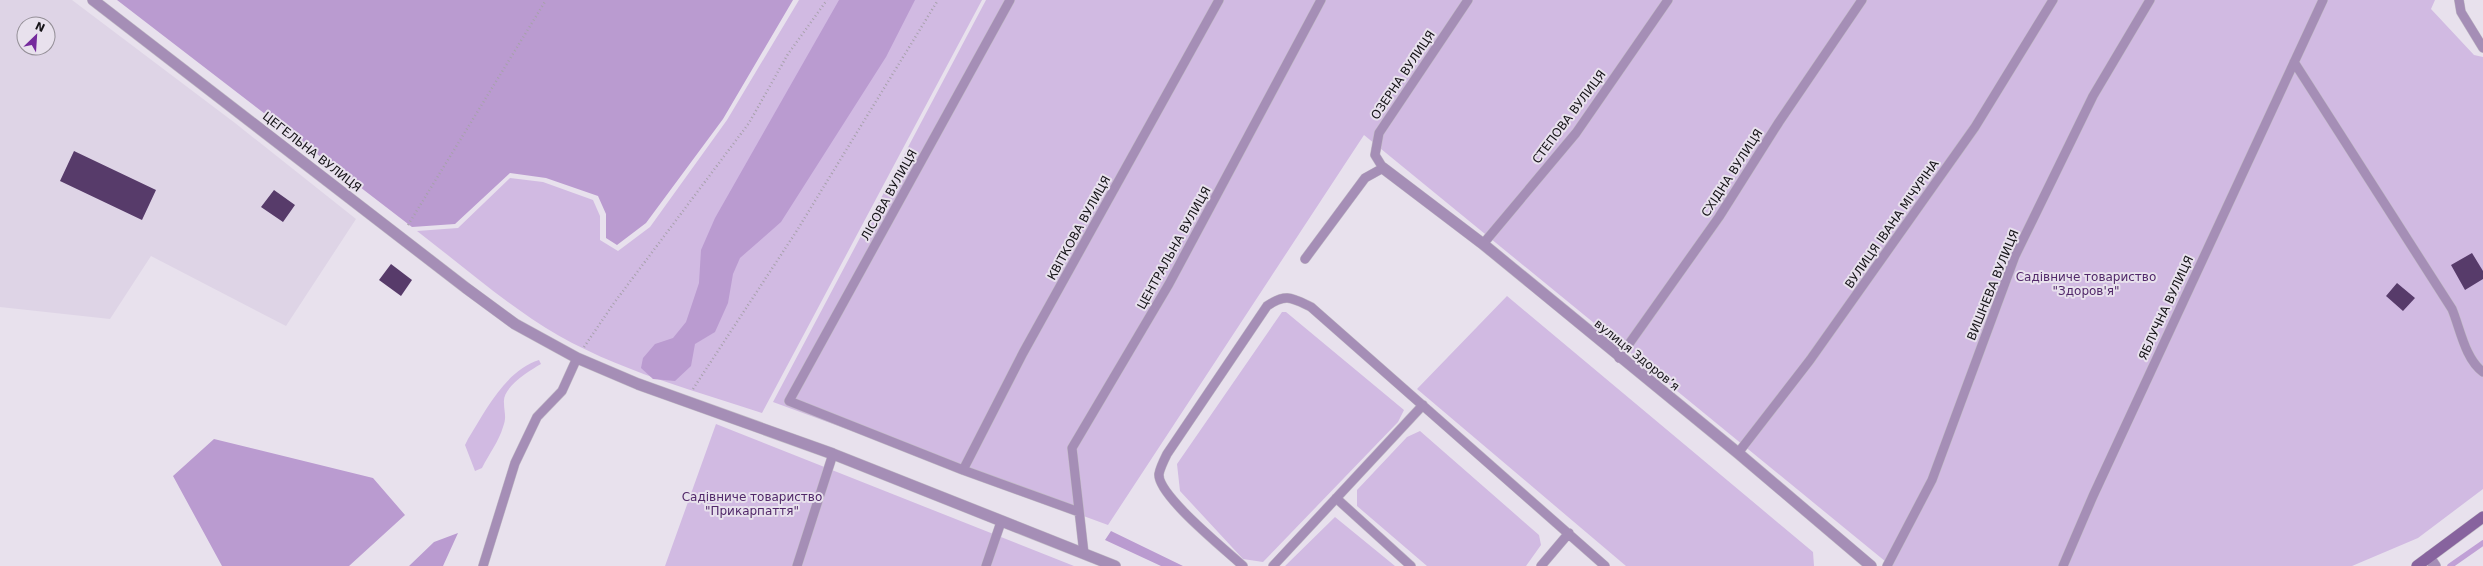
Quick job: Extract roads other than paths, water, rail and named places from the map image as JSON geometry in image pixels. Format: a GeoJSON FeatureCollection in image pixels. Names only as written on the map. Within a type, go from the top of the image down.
{"type":"FeatureCollection","features":[{"type":"Feature","properties":{"kind":"main road"},"geometry":{"type":"LineString","coordinates":[[2417,566],[2432,562],[2483,517]]}},
{"type":"Feature","properties":{"kind":"street","name":"ЦЕГЕЛЬНА ВУЛИЦЯ"},"geometry":{"type":"LineString","coordinates":[[93,0],[401,238],[515,324],[576,358],[638,384],[833,454],[1115,566]]}},
{"type":"Feature","properties":{"kind":"street","name":"вулиця Здоровʼя"},"geometry":{"type":"LineString","coordinates":[[1383,168],[1483,244],[1619,358],[1738,453],[1871,566]]}},
{"type":"Feature","properties":{"kind":"lane","name":"ЛІСОВА ВУЛИЦЯ"},"geometry":{"type":"LineString","coordinates":[[962,470],[789,401],[1010,0]]}},
{"type":"Feature","properties":{"kind":"lane","name":"КВІТКОВА ВУЛИЦЯ"},"geometry":{"type":"LineString","coordinates":[[962,470],[1023,353],[1219,0]]}},
{"type":"Feature","properties":{"kind":"lane","name":"ЦЕНТРАЛЬНА ВУЛИЦЯ"},"geometry":{"type":"LineString","coordinates":[[1084,554],[1072,448],[1169,284],[1321,0]]}},
{"type":"Feature","properties":{"kind":"lane","name":"ОЗЕРНА ВУЛИЦЯ"},"geometry":{"type":"LineString","coordinates":[[1383,168],[1375,155],[1378,133],[1468,0]]}},
{"type":"Feature","properties":{"kind":"lane","name":"СТЕПОВА ВУЛИЦЯ"},"geometry":{"type":"LineString","coordinates":[[1483,244],[1576,133],[1668,0]]}},
{"type":"Feature","properties":{"kind":"lane","name":"СХІДНА ВУЛИЦЯ"},"geometry":{"type":"LineString","coordinates":[[1619,358],[1719,217],[1779,122],[1862,0]]}},
{"type":"Feature","properties":{"kind":"lane","name":"ВУЛИЦЯ ІВАНА МІЧУРІНА"},"geometry":{"type":"LineString","coordinates":[[1738,453],[1810,360],[1975,127],[2053,0]]}},
{"type":"Feature","properties":{"kind":"lane","name":"ВИШНЕВА ВУЛИЦЯ"},"geometry":{"type":"LineString","coordinates":[[1887,566],[1932,480],[2015,256],[2092,96],[2150,0]]}},
{"type":"Feature","properties":{"kind":"lane","name":"ЯБЛУЧНА ВУЛИЦЯ"},"geometry":{"type":"LineString","coordinates":[[2063,566],[2093,496],[2322,0]]}},
{"type":"Feature","properties":{"kind":"lane"},"geometry":{"type":"LineString","coordinates":[[2459,0],[2461,12],[2483,48]]}},
{"type":"Feature","properties":{"kind":"lane"},"geometry":{"type":"LineString","coordinates":[[2294,62],[2452,309],[2468,352],[2478,368],[2483,372]]}},
{"type":"Feature","properties":{"kind":"lane"},"geometry":{"type":"LineString","coordinates":[[1305,259],[1365,178],[1383,168]]}},
{"type":"Feature","properties":{"kind":"lane"},"geometry":{"type":"LineString","coordinates":[[1243,566],[1177,505],[1162,488],[1159,474],[1167,454],[1268,306],[1279,298],[1291,298],[1311,307],[1605,566]]}},
{"type":"Feature","properties":{"kind":"lane"},"geometry":{"type":"LineString","coordinates":[[483,566],[515,463],[537,417],[562,391],[576,358]]}},
{"type":"Feature","properties":{"kind":"lane"},"geometry":{"type":"LineString","coordinates":[[1274,566],[1423,405]]}},
{"type":"Feature","properties":{"kind":"lane"},"geometry":{"type":"LineString","coordinates":[[797,566],[833,454]]}},
{"type":"Feature","properties":{"kind":"lane"},"geometry":{"type":"LineString","coordinates":[[962,470],[1079,512]]}},
{"type":"Feature","properties":{"kind":"lane"},"geometry":{"type":"LineString","coordinates":[[1336,498],[1411,566]]}},
{"type":"Feature","properties":{"kind":"lane"},"geometry":{"type":"LineString","coordinates":[[986,566],[1001,522]]}},
{"type":"Feature","properties":{"kind":"lane"},"geometry":{"type":"LineString","coordinates":[[1541,566],[1569,533]]}},
{"type":"Feature","properties":{"kind":"waterway"},"geometry":{"type":"LineString","coordinates":[[2450,566],[2483,543]]}},
{"type":"Feature","properties":{"kind":"park label","name":"Садівниче товариство \"Здоров'я\""},"geometry":{"type":"Point","coordinates":[2086,284]}},
{"type":"Feature","properties":{"kind":"park label","name":"Садівниче товариство \"Прикарпаття\""},"geometry":{"type":"Point","coordinates":[752,504]}}]}
